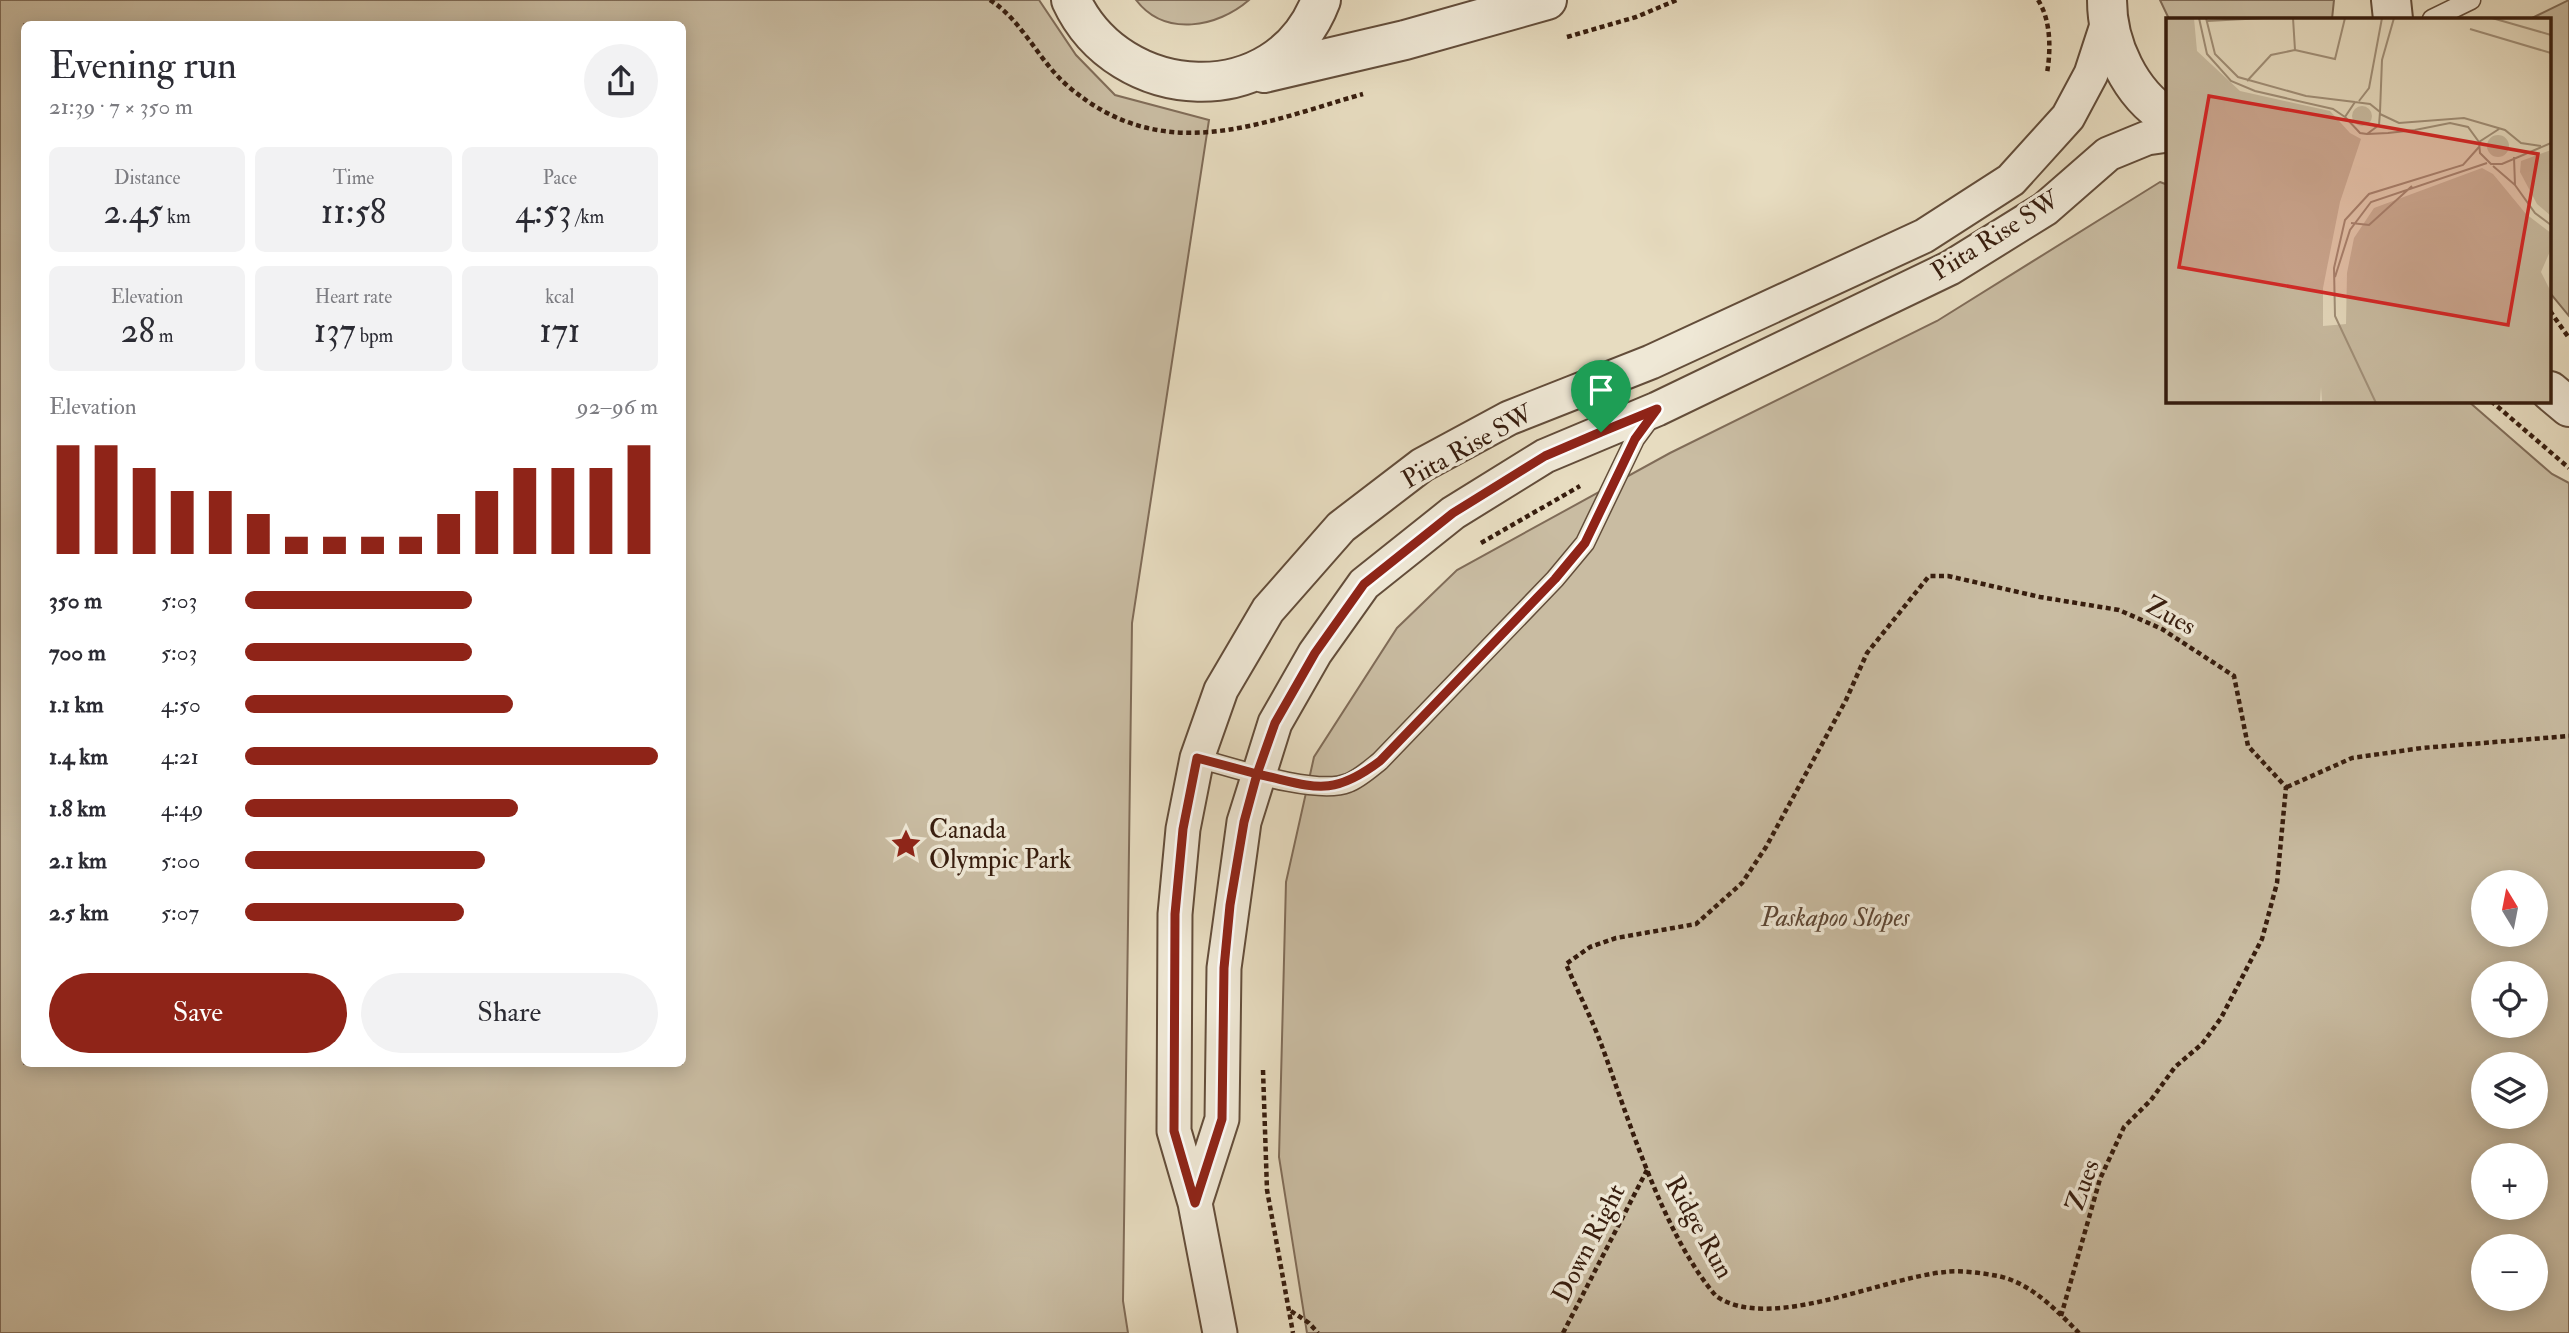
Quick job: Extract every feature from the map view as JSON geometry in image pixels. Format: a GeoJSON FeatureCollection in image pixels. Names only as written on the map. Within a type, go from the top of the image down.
{"type":"FeatureCollection","features":[{"type":"Feature","properties":{"kind":"street"},"geometry":{"type":"LineString","coordinates":[[1071,0],[1092,31],[1114,51],[1137,66],[1190,81],[1217,82],[1405,40],[1547,0]]}},
{"type":"Feature","properties":{"kind":"street"},"geometry":{"type":"LineString","coordinates":[[1245,77],[1286,53],[1302,36],[1321,0]]}},
{"type":"Feature","properties":{"kind":"street"},"geometry":{"type":"LineString","coordinates":[[2391,0],[2393,18]]}},
{"type":"Feature","properties":{"kind":"street"},"geometry":{"type":"LineString","coordinates":[[2107,13],[2126,73],[2157,110],[2166,116]]}},
{"type":"Feature","properties":{"kind":"street","name":"Piita Rise SW"},"geometry":{"type":"LineString","coordinates":[[1220,1333],[1195,1203],[1174,1131],[1175,914],[1183,829],[1197,758],[1221,690],[1268,610],[1341,527],[1422,465],[1509,418],[1651,362],[1924,236],[2011,180],[2068,117],[2091,74],[2107,13]]}},
{"type":"Feature","properties":{"kind":"street","name":"Piita Rise SW"},"geometry":{"type":"LineString","coordinates":[[1195,1203],[1222,1119],[1224,968],[1230,905],[1244,822],[1257,774],[1275,723],[1315,653],[1364,584],[1453,513],[1545,456],[1657,409],[1950,268],[2045,209],[2108,154],[2147,138],[2166,135]]}},
{"type":"Feature","properties":{"kind":"street"},"geometry":{"type":"LineString","coordinates":[[2552,393],[2569,407]]}},
{"type":"Feature","properties":{"kind":"lane"},"geometry":{"type":"LineString","coordinates":[[2434,18],[2471,0]]}},
{"type":"Feature","properties":{"kind":"lane"},"geometry":{"type":"LineString","coordinates":[[1197,758],[1312,786],[1347,784],[1380,761],[1555,579],[1585,543],[1635,439],[1657,409]]}},
{"type":"Feature","properties":{"kind":"path"},"geometry":{"type":"LineString","coordinates":[[990,0],[1004,9],[1068,86],[1108,115],[1137,125]]}},
{"type":"Feature","properties":{"kind":"path"},"geometry":{"type":"LineString","coordinates":[[2038,0],[2045,11],[2049,43],[2045,80]]}},
{"type":"Feature","properties":{"kind":"path"},"geometry":{"type":"LineString","coordinates":[[2552,314],[2569,338]]}},
{"type":"Feature","properties":{"kind":"path"},"geometry":{"type":"LineString","coordinates":[[2492,402],[2569,468]]}},
{"type":"Feature","properties":{"kind":"path"},"geometry":{"type":"LineString","coordinates":[[1471,549],[1544,505],[1620,469]]}},
{"type":"Feature","properties":{"kind":"path","name":"Zues"},"geometry":{"type":"LineString","coordinates":[[1566,964],[1590,947],[1616,938],[1696,924],[1742,883],[1766,847],[1846,700],[1867,653],[1929,576],[1948,576],[2119,610],[2162,629],[2234,676],[2248,746],[2286,787],[2277,883],[2262,939],[2215,1027],[2202,1044],[2175,1067],[2151,1100],[2124,1127],[2100,1179],[2061,1316]]}},
{"type":"Feature","properties":{"kind":"path"},"geometry":{"type":"LineString","coordinates":[[2286,787],[2351,758],[2422,748],[2569,736]]}},
{"type":"Feature","properties":{"kind":"path","name":"Ridge Run"},"geometry":{"type":"LineString","coordinates":[[1566,964],[1598,1037],[1647,1170],[1682,1244],[1717,1297],[1742,1315]]}},
{"type":"Feature","properties":{"kind":"path"},"geometry":{"type":"LineString","coordinates":[[1263,1064],[1267,1190],[1293,1333]]}},
{"type":"Feature","properties":{"kind":"path","name":"Down Right"},"geometry":{"type":"LineString","coordinates":[[1563,1333],[1647,1170]]}},
{"type":"Feature","properties":{"kind":"path"},"geometry":{"type":"LineString","coordinates":[[1833,1306],[1903,1282],[1946,1271],[2000,1276],[2040,1295],[2079,1333]]}},
{"type":"Feature","properties":{"kind":"path"},"geometry":{"type":"LineString","coordinates":[[1290,1311],[1309,1323],[1318,1333]]}},
{"type":"Feature","properties":{"kind":"green space","name":"Canada Olympic Park"},"geometry":{"type":"Polygon","coordinates":[[[0,0],[1039,0],[1076,55],[1115,95],[1209,120],[1132,623],[1123,1301],[1128,1333],[0,1333],[0,0]]]}},
{"type":"Feature","properties":{"kind":"green space"},"geometry":{"type":"Polygon","coordinates":[[[1136,0],[1249,0],[1222,17],[1207,22],[1176,24],[1148,12],[1136,0]]]}},
{"type":"Feature","properties":{"kind":"green space"},"geometry":{"type":"Polygon","coordinates":[[[2160,0],[2334,0],[2332,18],[2169,18],[2160,0]]]}},
{"type":"Feature","properties":{"kind":"green space"},"geometry":{"type":"Polygon","coordinates":[[[2569,0],[2569,316],[2552,295],[2552,18],[2532,18],[2569,0]]]}},
{"type":"Feature","properties":{"kind":"green space","name":"Paskapoo Slopes"},"geometry":{"type":"Polygon","coordinates":[[[2160,182],[2166,184],[2166,402],[2469,402],[2552,474],[2569,483],[2569,1333],[1307,1333],[1279,1157],[1286,882],[1314,757],[1397,628],[1457,570],[1670,453],[1937,321],[2160,182]]]}},
{"type":"Feature","properties":{"kind":"place","name":"Canada Olympic Park"},"geometry":{"type":"Point","coordinates":[906,844]}},
{"type":"Feature","properties":{"kind":"route"},"geometry":{"type":"LineString","coordinates":[[1601,432],[1545,456],[1453,513],[1364,584],[1315,653],[1275,723],[1257,774],[1197,758],[1183,829],[1175,914],[1174,1131],[1195,1203],[1222,1119],[1224,968],[1230,905],[1244,822],[1257,774],[1312,786],[1332,786],[1347,784],[1380,761],[1555,579],[1585,543],[1635,439],[1657,409],[1601,432]]}}]}
